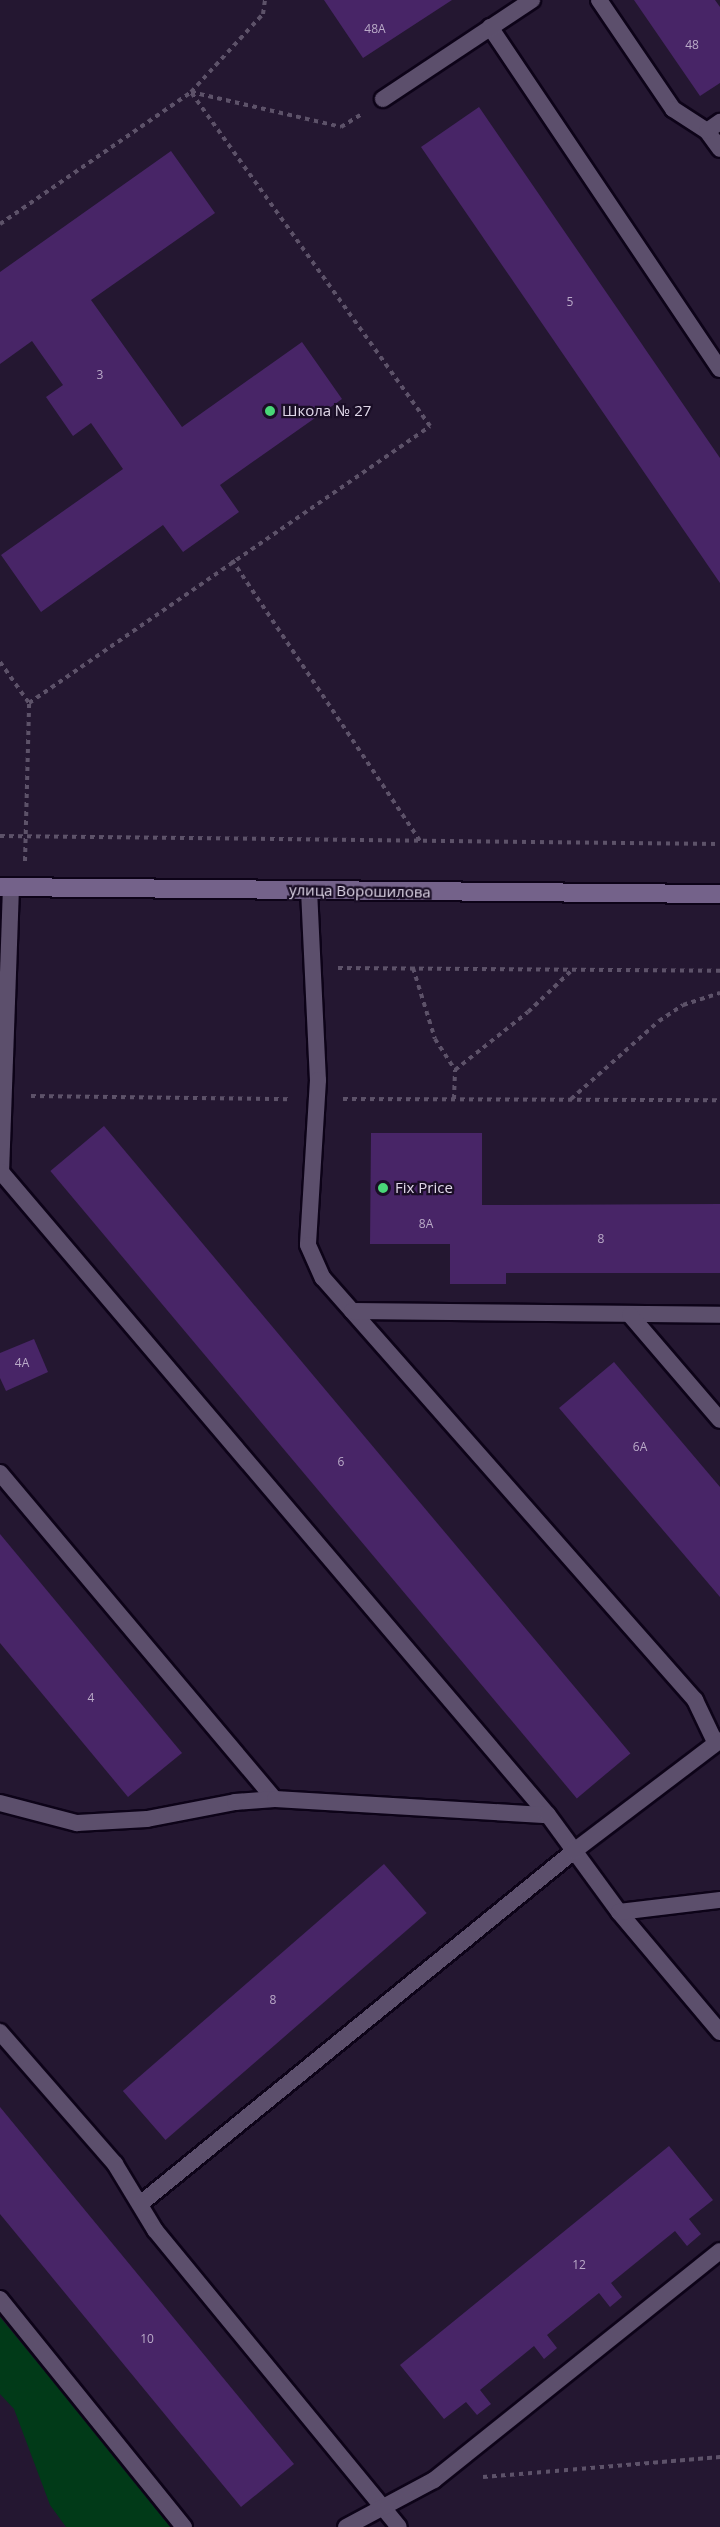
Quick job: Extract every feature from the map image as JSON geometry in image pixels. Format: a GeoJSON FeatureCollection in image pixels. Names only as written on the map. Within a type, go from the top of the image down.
{"type":"FeatureCollection","features":[{"type":"Feature","properties":{"kind":"main road","name":"улица Ворошилова"},"geometry":{"type":"LineString","coordinates":[[5,887],[720,894]]}},
{"type":"Feature","properties":{"kind":"lane"},"geometry":{"type":"LineString","coordinates":[[383,99],[532,0]]}},
{"type":"Feature","properties":{"kind":"lane"},"geometry":{"type":"LineString","coordinates":[[599,0],[673,109],[714,127],[720,149]]}},
{"type":"Feature","properties":{"kind":"lane"},"geometry":{"type":"LineString","coordinates":[[489,27],[720,369]]}},
{"type":"Feature","properties":{"kind":"lane"},"geometry":{"type":"LineString","coordinates":[[5,887],[1,1172],[548,1815],[619,1912],[720,2032]]}},
{"type":"Feature","properties":{"kind":"lane"},"geometry":{"type":"LineString","coordinates":[[140,2204],[574,1851],[717,1741],[695,1700],[323,1278],[308,1245],[317,1099],[309,890]]}},
{"type":"Feature","properties":{"kind":"lane"},"geometry":{"type":"LineString","coordinates":[[352,1311],[720,1315]]}},
{"type":"Feature","properties":{"kind":"lane"},"geometry":{"type":"LineString","coordinates":[[630,1315],[720,1420]]}},
{"type":"Feature","properties":{"kind":"lane"},"geometry":{"type":"LineString","coordinates":[[0,1473],[275,1799]]}},
{"type":"Feature","properties":{"kind":"lane"},"geometry":{"type":"LineString","coordinates":[[0,1803],[77,1823],[147,1818],[234,1802],[275,1799],[548,1815]]}},
{"type":"Feature","properties":{"kind":"lane"},"geometry":{"type":"LineString","coordinates":[[619,1912],[720,1900]]}},
{"type":"Feature","properties":{"kind":"lane"},"geometry":{"type":"LineString","coordinates":[[0,2032],[115,2163],[155,2230],[399,2527]]}},
{"type":"Feature","properties":{"kind":"lane"},"geometry":{"type":"LineString","coordinates":[[346,2527],[434,2480],[720,2251]]}},
{"type":"Feature","properties":{"kind":"lane"},"geometry":{"type":"LineString","coordinates":[[0,2299],[184,2527]]}},
{"type":"Feature","properties":{"kind":"path"},"geometry":{"type":"LineString","coordinates":[[0,224],[191,92],[263,14],[265,0]]}},
{"type":"Feature","properties":{"kind":"path"},"geometry":{"type":"LineString","coordinates":[[191,92],[341,127],[383,99]]}},
{"type":"Feature","properties":{"kind":"path"},"geometry":{"type":"LineString","coordinates":[[0,662],[29,703],[232,560],[430,426],[191,92]]}},
{"type":"Feature","properties":{"kind":"path"},"geometry":{"type":"LineString","coordinates":[[232,560],[420,841]]}},
{"type":"Feature","properties":{"kind":"path"},"geometry":{"type":"LineString","coordinates":[[0,836],[720,844]]}},
{"type":"Feature","properties":{"kind":"path"},"geometry":{"type":"LineString","coordinates":[[311,968],[720,971]]}},
{"type":"Feature","properties":{"kind":"path"},"geometry":{"type":"LineString","coordinates":[[413,968],[435,1039],[455,1070],[454,1099]]}},
{"type":"Feature","properties":{"kind":"path"},"geometry":{"type":"LineString","coordinates":[[455,1070],[528,1012],[571,970]]}},
{"type":"Feature","properties":{"kind":"path"},"geometry":{"type":"LineString","coordinates":[[572,1099],[659,1021],[683,1005],[720,993]]}},
{"type":"Feature","properties":{"kind":"path"},"geometry":{"type":"LineString","coordinates":[[3,1095],[317,1099],[720,1100]]}},
{"type":"Feature","properties":{"kind":"path"},"geometry":{"type":"LineString","coordinates":[[434,2480],[720,2457]]}},
{"type":"Feature","properties":{"kind":"green space"},"geometry":{"type":"Polygon","coordinates":[[[0,2317],[174,2527],[66,2527],[50,2505],[14,2409],[0,2394],[0,2317]]]}},
{"type":"Feature","properties":{"kind":"building"},"geometry":{"type":"Polygon","coordinates":[[[324,0],[452,0],[363,58],[324,0]]]}},
{"type":"Feature","properties":{"kind":"building"},"geometry":{"type":"Polygon","coordinates":[[[634,0],[715,0],[720,7],[720,83],[700,96],[634,0]]]}},
{"type":"Feature","properties":{"kind":"building"},"geometry":{"type":"Polygon","coordinates":[[[479,107],[720,458],[720,583],[421,147],[479,107]]]}},
{"type":"Feature","properties":{"kind":"building"},"geometry":{"type":"Polygon","coordinates":[[[171,151],[215,213],[91,300],[182,427],[302,342],[342,399],[220,485],[239,512],[183,552],[163,525],[41,612],[1,555],[123,469],[91,423],[73,436],[46,397],[63,385],[32,341],[0,364],[0,272],[171,151]]]}},
{"type":"Feature","properties":{"kind":"building"},"geometry":{"type":"Polygon","coordinates":[[[104,1126],[630,1753],[577,1798],[50,1171],[104,1126]]]}},
{"type":"Feature","properties":{"kind":"building"},"geometry":{"type":"Polygon","coordinates":[[[371,1133],[482,1133],[482,1205],[720,1204],[720,1273],[506,1273],[506,1284],[450,1284],[450,1244],[370,1244],[371,1133]]]}},
{"type":"Feature","properties":{"kind":"building"},"geometry":{"type":"Polygon","coordinates":[[[34,1339],[48,1372],[6,1391],[0,1378],[0,1353],[34,1339]]]}},
{"type":"Feature","properties":{"kind":"building"},"geometry":{"type":"Polygon","coordinates":[[[614,1362],[720,1487],[720,1597],[559,1408],[614,1362]]]}},
{"type":"Feature","properties":{"kind":"building"},"geometry":{"type":"Polygon","coordinates":[[[0,1534],[182,1753],[128,1797],[0,1643],[0,1534]]]}},
{"type":"Feature","properties":{"kind":"building"},"geometry":{"type":"Polygon","coordinates":[[[384,1864],[427,1913],[166,2140],[123,2091],[384,1864]]]}},
{"type":"Feature","properties":{"kind":"building"},"geometry":{"type":"Polygon","coordinates":[[[0,2107],[294,2464],[241,2507],[0,2214],[0,2107]]]}},
{"type":"Feature","properties":{"kind":"building"},"geometry":{"type":"Polygon","coordinates":[[[669,2146],[713,2200],[689,2219],[701,2234],[687,2246],[675,2231],[611,2283],[622,2297],[610,2307],[599,2293],[547,2335],[557,2348],[544,2359],[534,2346],[480,2390],[491,2404],[477,2415],[466,2402],[444,2419],[400,2365],[669,2146]]]}},
{"type":"Feature","properties":{"kind":"place","name":"Школа № 27"},"geometry":{"type":"Point","coordinates":[270,411]}},
{"type":"Feature","properties":{"kind":"place","name":"Fix Price"},"geometry":{"type":"Point","coordinates":[383,1188]}}]}
